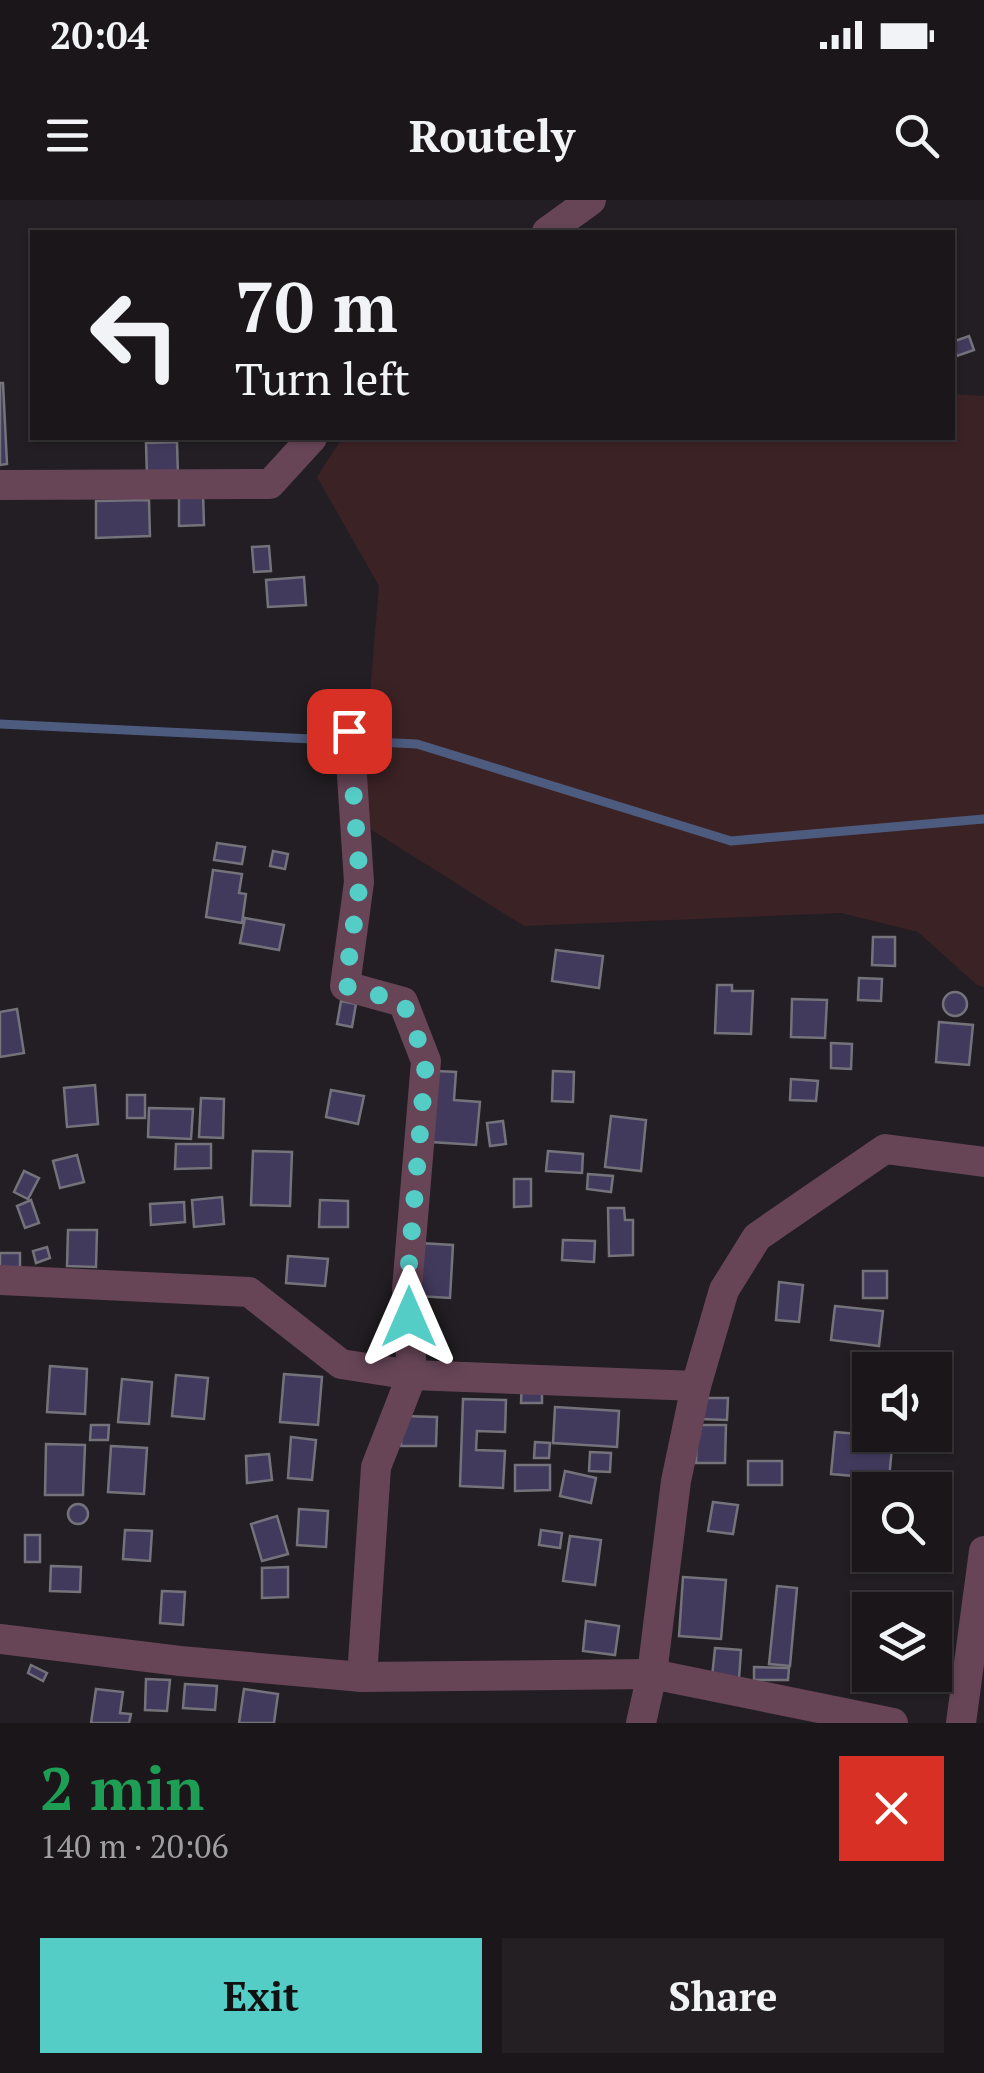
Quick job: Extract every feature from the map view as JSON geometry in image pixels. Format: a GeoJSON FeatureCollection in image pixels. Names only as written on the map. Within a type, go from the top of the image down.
{"type":"FeatureCollection","features":[{"type":"Feature","properties":{"kind":"street"},"geometry":{"type":"LineString","coordinates":[[550,230],[591,200]]}},
{"type":"Feature","properties":{"kind":"street"},"geometry":{"type":"LineString","coordinates":[[0,486],[270,484],[310,440]]}},
{"type":"Feature","properties":{"kind":"street"},"geometry":{"type":"LineString","coordinates":[[349,731],[360,882],[345,986],[403,1002],[426,1060],[407,1288],[412,1375],[376,1466],[362,1677]]}},
{"type":"Feature","properties":{"kind":"street"},"geometry":{"type":"LineString","coordinates":[[642,1723],[652,1674],[676,1481],[696,1386],[724,1290],[757,1237],[884,1150],[984,1162]]}},
{"type":"Feature","properties":{"kind":"street"},"geometry":{"type":"LineString","coordinates":[[0,1280],[248,1292],[341,1364],[412,1375],[696,1386]]}},
{"type":"Feature","properties":{"kind":"street"},"geometry":{"type":"LineString","coordinates":[[961,1723],[984,1551]]}},
{"type":"Feature","properties":{"kind":"street"},"geometry":{"type":"LineString","coordinates":[[2,1648],[362,1677],[652,1674],[894,1723]]}},
{"type":"Feature","properties":{"kind":"shaded area"},"geometry":{"type":"Polygon","coordinates":[[[955,394],[984,396],[984,987],[918,932],[841,913],[524,926],[359,822],[379,586],[317,477],[341,440],[955,440],[955,394]]]}},
{"type":"Feature","properties":{"kind":"building"},"geometry":{"type":"Polygon","coordinates":[[[969,336],[974,350],[957,356],[955,341],[969,336]]]}},
{"type":"Feature","properties":{"kind":"building"},"geometry":{"type":"Polygon","coordinates":[[[0,383],[7,464],[0,465],[0,383]]]}},
{"type":"Feature","properties":{"kind":"building"},"geometry":{"type":"Polygon","coordinates":[[[177,442],[178,476],[147,477],[146,443],[177,442]]]}},
{"type":"Feature","properties":{"kind":"building"},"geometry":{"type":"Polygon","coordinates":[[[203,493],[204,525],[179,526],[179,494],[203,493]]]}},
{"type":"Feature","properties":{"kind":"building"},"geometry":{"type":"Polygon","coordinates":[[[149,500],[150,536],[96,538],[96,501],[149,500]]]}},
{"type":"Feature","properties":{"kind":"building"},"geometry":{"type":"Polygon","coordinates":[[[269,546],[271,571],[254,572],[252,547],[269,546]]]}},
{"type":"Feature","properties":{"kind":"building"},"geometry":{"type":"Polygon","coordinates":[[[304,577],[306,605],[268,607],[266,580],[304,577]]]}},
{"type":"Feature","properties":{"kind":"building"},"geometry":{"type":"Polygon","coordinates":[[[217,843],[245,847],[242,864],[214,860],[217,843]]]}},
{"type":"Feature","properties":{"kind":"building"},"geometry":{"type":"Polygon","coordinates":[[[273,851],[288,854],[285,869],[270,866],[273,851]]]}},
{"type":"Feature","properties":{"kind":"building"},"geometry":{"type":"Polygon","coordinates":[[[213,870],[242,874],[239,893],[246,894],[242,923],[206,917],[213,870]]]}},
{"type":"Feature","properties":{"kind":"building"},"geometry":{"type":"Polygon","coordinates":[[[245,918],[284,925],[279,950],[240,943],[245,918]]]}},
{"type":"Feature","properties":{"kind":"building"},"geometry":{"type":"Polygon","coordinates":[[[873,937],[895,937],[895,966],[872,965],[873,937]]]}},
{"type":"Feature","properties":{"kind":"building"},"geometry":{"type":"Polygon","coordinates":[[[556,950],[603,956],[599,988],[552,981],[556,950]]]}},
{"type":"Feature","properties":{"kind":"building"},"geometry":{"type":"Polygon","coordinates":[[[859,978],[882,979],[881,1001],[858,1000],[859,978]]]}},
{"type":"Feature","properties":{"kind":"building"},"geometry":{"type":"Polygon","coordinates":[[[717,985],[732,985],[732,991],[753,991],[751,1034],[715,1033],[717,985]]]}},
{"type":"Feature","properties":{"kind":"building"},"geometry":{"type":"Polygon","coordinates":[[[955,992],[967,1004],[955,1016],[943,1004],[955,992]]]}},
{"type":"Feature","properties":{"kind":"building"},"geometry":{"type":"Polygon","coordinates":[[[792,999],[827,1000],[825,1038],[791,1037],[792,999]]]}},
{"type":"Feature","properties":{"kind":"building"},"geometry":{"type":"Polygon","coordinates":[[[341,1001],[356,1004],[352,1027],[337,1024],[341,1001]]]}},
{"type":"Feature","properties":{"kind":"building"},"geometry":{"type":"Polygon","coordinates":[[[17,1009],[24,1053],[0,1057],[0,1012],[17,1009]]]}},
{"type":"Feature","properties":{"kind":"building"},"geometry":{"type":"Polygon","coordinates":[[[939,1022],[973,1025],[969,1065],[936,1062],[939,1022]]]}},
{"type":"Feature","properties":{"kind":"building"},"geometry":{"type":"Polygon","coordinates":[[[831,1043],[852,1044],[851,1069],[831,1068],[831,1043]]]}},
{"type":"Feature","properties":{"kind":"building"},"geometry":{"type":"Polygon","coordinates":[[[437,1071],[456,1072],[454,1100],[480,1102],[476,1145],[431,1142],[437,1071]]]}},
{"type":"Feature","properties":{"kind":"building"},"geometry":{"type":"Polygon","coordinates":[[[553,1071],[574,1072],[573,1102],[552,1101],[553,1071]]]}},
{"type":"Feature","properties":{"kind":"building"},"geometry":{"type":"Polygon","coordinates":[[[791,1079],[818,1081],[816,1101],[790,1100],[791,1079]]]}},
{"type":"Feature","properties":{"kind":"building"},"geometry":{"type":"Polygon","coordinates":[[[95,1085],[98,1124],[67,1127],[64,1088],[95,1085]]]}},
{"type":"Feature","properties":{"kind":"building"},"geometry":{"type":"Polygon","coordinates":[[[331,1090],[364,1096],[358,1124],[326,1117],[331,1090]]]}},
{"type":"Feature","properties":{"kind":"building"},"geometry":{"type":"Polygon","coordinates":[[[127,1095],[145,1095],[145,1118],[127,1118],[127,1095]]]}},
{"type":"Feature","properties":{"kind":"building"},"geometry":{"type":"Polygon","coordinates":[[[201,1098],[224,1099],[223,1138],[199,1137],[201,1098]]]}},
{"type":"Feature","properties":{"kind":"building"},"geometry":{"type":"Polygon","coordinates":[[[149,1108],[193,1109],[191,1139],[148,1137],[149,1108]]]}},
{"type":"Feature","properties":{"kind":"building"},"geometry":{"type":"Polygon","coordinates":[[[611,1116],[646,1120],[641,1171],[605,1167],[611,1116]]]}},
{"type":"Feature","properties":{"kind":"building"},"geometry":{"type":"Polygon","coordinates":[[[503,1121],[506,1144],[490,1146],[487,1123],[503,1121]]]}},
{"type":"Feature","properties":{"kind":"building"},"geometry":{"type":"Polygon","coordinates":[[[176,1144],[211,1144],[211,1168],[175,1169],[176,1144]]]}},
{"type":"Feature","properties":{"kind":"building"},"geometry":{"type":"Polygon","coordinates":[[[253,1151],[292,1152],[290,1206],[251,1205],[253,1151]]]}},
{"type":"Feature","properties":{"kind":"building"},"geometry":{"type":"Polygon","coordinates":[[[548,1151],[583,1154],[582,1173],[546,1171],[548,1151]]]}},
{"type":"Feature","properties":{"kind":"building"},"geometry":{"type":"Polygon","coordinates":[[[77,1155],[84,1182],[60,1188],[53,1161],[77,1155]]]}},
{"type":"Feature","properties":{"kind":"building"},"geometry":{"type":"Polygon","coordinates":[[[24,1171],[39,1178],[28,1199],[14,1192],[24,1171]]]}},
{"type":"Feature","properties":{"kind":"building"},"geometry":{"type":"Polygon","coordinates":[[[588,1174],[613,1176],[611,1192],[587,1189],[588,1174]]]}},
{"type":"Feature","properties":{"kind":"building"},"geometry":{"type":"Polygon","coordinates":[[[514,1179],[531,1179],[531,1206],[514,1207],[514,1179]]]}},
{"type":"Feature","properties":{"kind":"building"},"geometry":{"type":"Polygon","coordinates":[[[222,1197],[224,1224],[194,1227],[192,1200],[222,1197]]]}},
{"type":"Feature","properties":{"kind":"building"},"geometry":{"type":"Polygon","coordinates":[[[31,1200],[39,1223],[25,1228],[17,1206],[31,1200]]]}},
{"type":"Feature","properties":{"kind":"building"},"geometry":{"type":"Polygon","coordinates":[[[320,1200],[348,1201],[348,1227],[319,1227],[320,1200]]]}},
{"type":"Feature","properties":{"kind":"building"},"geometry":{"type":"Polygon","coordinates":[[[184,1202],[185,1222],[151,1225],[150,1204],[184,1202]]]}},
{"type":"Feature","properties":{"kind":"building"},"geometry":{"type":"Polygon","coordinates":[[[608,1208],[624,1208],[625,1220],[633,1220],[633,1255],[609,1256],[608,1208]]]}},
{"type":"Feature","properties":{"kind":"building"},"geometry":{"type":"Polygon","coordinates":[[[68,1230],[97,1230],[96,1267],[67,1266],[68,1230]]]}},
{"type":"Feature","properties":{"kind":"building"},"geometry":{"type":"Polygon","coordinates":[[[563,1240],[595,1241],[594,1262],[562,1260],[563,1240]]]}},
{"type":"Feature","properties":{"kind":"building"},"geometry":{"type":"Polygon","coordinates":[[[420,1243],[453,1245],[450,1298],[418,1296],[420,1243]]]}},
{"type":"Feature","properties":{"kind":"building"},"geometry":{"type":"Polygon","coordinates":[[[47,1247],[50,1258],[36,1263],[33,1251],[47,1247]]]}},
{"type":"Feature","properties":{"kind":"building"},"geometry":{"type":"Polygon","coordinates":[[[0,1253],[20,1253],[20,1273],[0,1273],[0,1253]]]}},
{"type":"Feature","properties":{"kind":"building"},"geometry":{"type":"Polygon","coordinates":[[[288,1256],[328,1259],[325,1286],[286,1283],[288,1256]]]}},
{"type":"Feature","properties":{"kind":"building"},"geometry":{"type":"Polygon","coordinates":[[[863,1271],[887,1271],[887,1298],[863,1298],[863,1271]]]}},
{"type":"Feature","properties":{"kind":"building"},"geometry":{"type":"Polygon","coordinates":[[[779,1282],[803,1285],[799,1322],[776,1320],[779,1282]]]}},
{"type":"Feature","properties":{"kind":"building"},"geometry":{"type":"Polygon","coordinates":[[[835,1306],[883,1311],[879,1346],[831,1340],[835,1306]]]}},
{"type":"Feature","properties":{"kind":"building"},"geometry":{"type":"Polygon","coordinates":[[[50,1366],[87,1369],[85,1414],[47,1412],[50,1366]]]}},
{"type":"Feature","properties":{"kind":"building"},"geometry":{"type":"Polygon","coordinates":[[[284,1374],[322,1377],[318,1425],[280,1422],[284,1374]]]}},
{"type":"Feature","properties":{"kind":"building"},"geometry":{"type":"Polygon","coordinates":[[[176,1375],[208,1378],[204,1419],[172,1416],[176,1375]]]}},
{"type":"Feature","properties":{"kind":"building"},"geometry":{"type":"Polygon","coordinates":[[[122,1379],[152,1382],[149,1424],[118,1422],[122,1379]]]}},
{"type":"Feature","properties":{"kind":"building"},"geometry":{"type":"Polygon","coordinates":[[[522,1381],[542,1382],[542,1403],[521,1403],[522,1381]]]}},
{"type":"Feature","properties":{"kind":"building"},"geometry":{"type":"Polygon","coordinates":[[[702,1398],[728,1398],[727,1420],[701,1419],[702,1398]]]}},
{"type":"Feature","properties":{"kind":"building"},"geometry":{"type":"Polygon","coordinates":[[[463,1399],[506,1400],[505,1432],[477,1431],[476,1450],[505,1451],[503,1488],[460,1486],[463,1399]]]}},
{"type":"Feature","properties":{"kind":"building"},"geometry":{"type":"Polygon","coordinates":[[[555,1407],[619,1411],[617,1447],[553,1443],[555,1407]]]}},
{"type":"Feature","properties":{"kind":"building"},"geometry":{"type":"Polygon","coordinates":[[[402,1416],[437,1417],[436,1446],[401,1446],[402,1416]]]}},
{"type":"Feature","properties":{"kind":"building"},"geometry":{"type":"Polygon","coordinates":[[[91,1425],[109,1425],[108,1440],[90,1440],[91,1425]]]}},
{"type":"Feature","properties":{"kind":"building"},"geometry":{"type":"Polygon","coordinates":[[[697,1425],[726,1425],[725,1463],[696,1463],[697,1425]]]}},
{"type":"Feature","properties":{"kind":"building"},"geometry":{"type":"Polygon","coordinates":[[[835,1432],[852,1433],[852,1452],[892,1452],[890,1472],[831,1474],[835,1432]]]}},
{"type":"Feature","properties":{"kind":"building"},"geometry":{"type":"Polygon","coordinates":[[[291,1437],[316,1440],[312,1480],[288,1478],[291,1437]]]}},
{"type":"Feature","properties":{"kind":"building"},"geometry":{"type":"Polygon","coordinates":[[[535,1442],[550,1443],[549,1458],[534,1458],[535,1442]]]}},
{"type":"Feature","properties":{"kind":"building"},"geometry":{"type":"Polygon","coordinates":[[[46,1444],[85,1445],[83,1495],[45,1495],[46,1444]]]}},
{"type":"Feature","properties":{"kind":"building"},"geometry":{"type":"Polygon","coordinates":[[[111,1446],[147,1448],[144,1494],[108,1492],[111,1446]]]}},
{"type":"Feature","properties":{"kind":"building"},"geometry":{"type":"Polygon","coordinates":[[[590,1452],[611,1453],[610,1472],[589,1471],[590,1452]]]}},
{"type":"Feature","properties":{"kind":"building"},"geometry":{"type":"Polygon","coordinates":[[[269,1454],[272,1480],[247,1483],[246,1456],[269,1454]]]}},
{"type":"Feature","properties":{"kind":"building"},"geometry":{"type":"Polygon","coordinates":[[[748,1461],[782,1461],[782,1485],[748,1485],[748,1461]]]}},
{"type":"Feature","properties":{"kind":"building"},"geometry":{"type":"Polygon","coordinates":[[[515,1465],[550,1465],[550,1490],[515,1491],[515,1465]]]}},
{"type":"Feature","properties":{"kind":"building"},"geometry":{"type":"Polygon","coordinates":[[[565,1471],[596,1478],[591,1503],[560,1496],[565,1471]]]}},
{"type":"Feature","properties":{"kind":"building"},"geometry":{"type":"Polygon","coordinates":[[[713,1502],[738,1505],[733,1534],[708,1531],[713,1502]]]}},
{"type":"Feature","properties":{"kind":"building"},"geometry":{"type":"Polygon","coordinates":[[[74,1504],[82,1504],[88,1514],[82,1524],[74,1524],[68,1518],[68,1510],[74,1504]]]}},
{"type":"Feature","properties":{"kind":"building"},"geometry":{"type":"Polygon","coordinates":[[[299,1509],[328,1511],[326,1547],[297,1545],[299,1509]]]}},
{"type":"Feature","properties":{"kind":"building"},"geometry":{"type":"Polygon","coordinates":[[[277,1516],[288,1554],[262,1561],[251,1524],[277,1516]]]}},
{"type":"Feature","properties":{"kind":"building"},"geometry":{"type":"Polygon","coordinates":[[[125,1530],[152,1531],[150,1561],[123,1559],[125,1530]]]}},
{"type":"Feature","properties":{"kind":"building"},"geometry":{"type":"Polygon","coordinates":[[[541,1530],[562,1533],[560,1548],[539,1545],[541,1530]]]}},
{"type":"Feature","properties":{"kind":"building"},"geometry":{"type":"Polygon","coordinates":[[[25,1535],[40,1535],[40,1562],[25,1562],[25,1535]]]}},
{"type":"Feature","properties":{"kind":"building"},"geometry":{"type":"Polygon","coordinates":[[[570,1536],[601,1540],[595,1585],[563,1581],[570,1536]]]}},
{"type":"Feature","properties":{"kind":"building"},"geometry":{"type":"Polygon","coordinates":[[[51,1566],[81,1567],[80,1592],[50,1591],[51,1566]]]}},
{"type":"Feature","properties":{"kind":"building"},"geometry":{"type":"Polygon","coordinates":[[[288,1567],[288,1597],[262,1598],[262,1568],[288,1567]]]}},
{"type":"Feature","properties":{"kind":"building"},"geometry":{"type":"Polygon","coordinates":[[[683,1577],[726,1580],[721,1639],[679,1636],[683,1577]]]}},
{"type":"Feature","properties":{"kind":"building"},"geometry":{"type":"Polygon","coordinates":[[[777,1586],[797,1588],[790,1666],[769,1664],[777,1586]]]}},
{"type":"Feature","properties":{"kind":"building"},"geometry":{"type":"Polygon","coordinates":[[[162,1591],[185,1592],[183,1625],[160,1623],[162,1591]]]}},
{"type":"Feature","properties":{"kind":"building"},"geometry":{"type":"Polygon","coordinates":[[[586,1621],[619,1626],[615,1655],[583,1651],[586,1621]]]}},
{"type":"Feature","properties":{"kind":"building"},"geometry":{"type":"Polygon","coordinates":[[[715,1648],[741,1650],[739,1679],[712,1677],[715,1648]]]}},
{"type":"Feature","properties":{"kind":"building"},"geometry":{"type":"Polygon","coordinates":[[[31,1665],[47,1673],[43,1681],[28,1673],[31,1665]]]}},
{"type":"Feature","properties":{"kind":"building"},"geometry":{"type":"Polygon","coordinates":[[[754,1667],[789,1668],[788,1680],[754,1680],[754,1667]]]}},
{"type":"Feature","properties":{"kind":"building"},"geometry":{"type":"Polygon","coordinates":[[[146,1679],[170,1680],[167,1711],[145,1710],[146,1679]]]}},
{"type":"Feature","properties":{"kind":"building"},"geometry":{"type":"Polygon","coordinates":[[[185,1684],[217,1686],[215,1710],[183,1708],[185,1684]]]}},
{"type":"Feature","properties":{"kind":"building"},"geometry":{"type":"Polygon","coordinates":[[[96,1689],[123,1692],[120,1713],[131,1714],[129,1723],[91,1723],[96,1689]]]}},
{"type":"Feature","properties":{"kind":"building"},"geometry":{"type":"Polygon","coordinates":[[[244,1689],[278,1694],[274,1723],[239,1723],[244,1689]]]}},
{"type":"Feature","properties":{"kind":"waterway"},"geometry":{"type":"LineString","coordinates":[[0,724],[417,744],[731,841],[984,819]]}},
{"type":"Feature","properties":{"kind":"route"},"geometry":{"type":"LineString","coordinates":[[349,731],[360,882],[345,986],[403,1002],[426,1060],[407,1288],[409,1317]]}}]}
